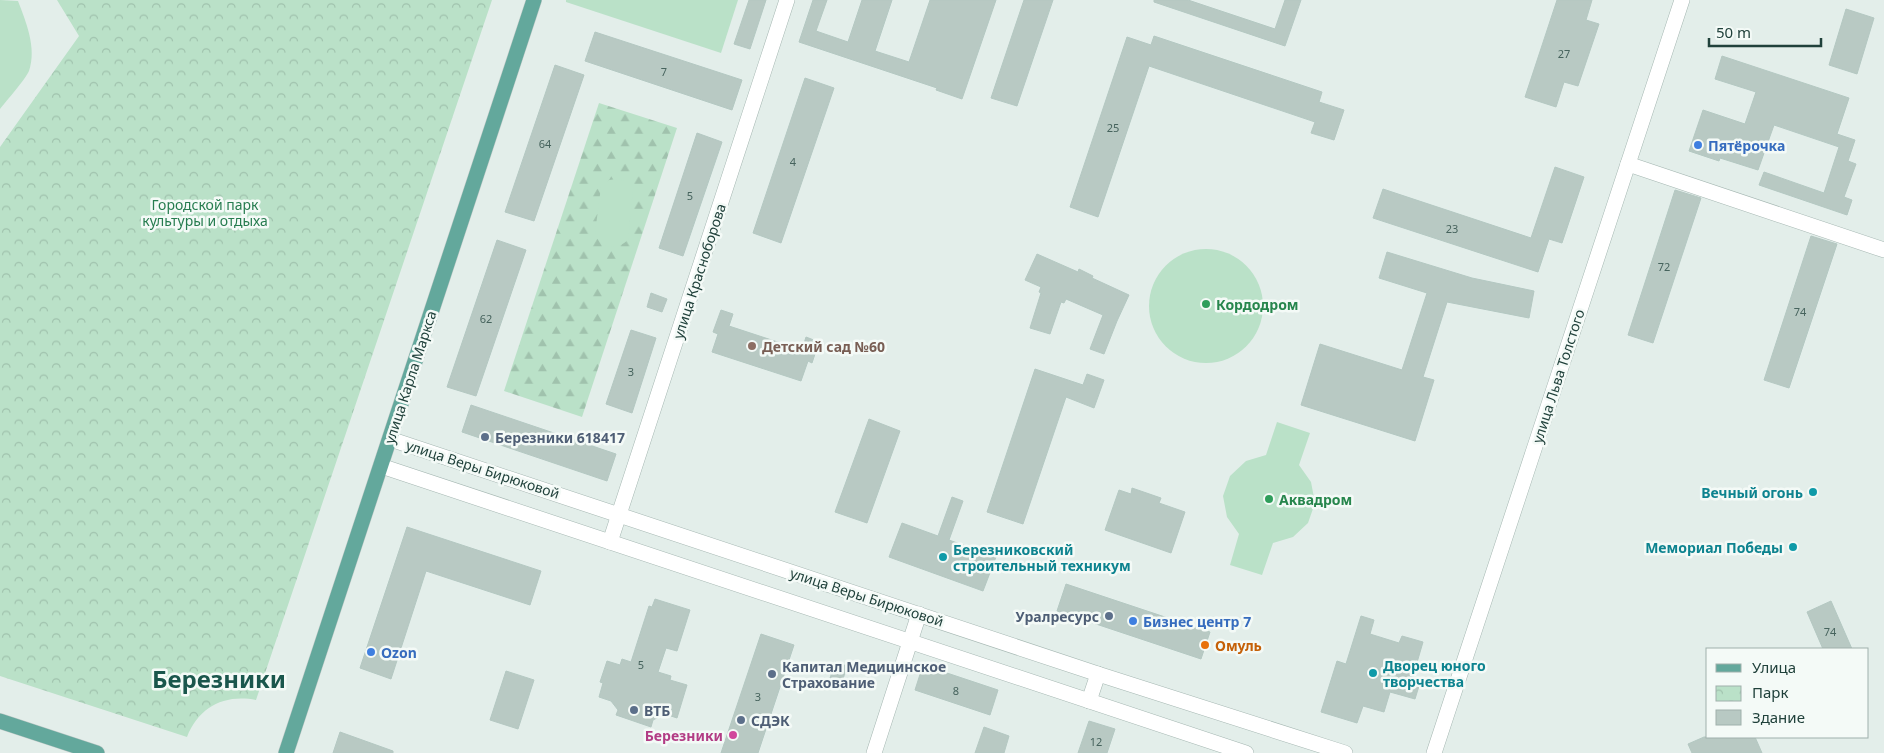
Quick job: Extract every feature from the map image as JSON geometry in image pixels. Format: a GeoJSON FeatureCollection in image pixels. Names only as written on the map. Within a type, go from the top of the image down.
{"type":"FeatureCollection","features":[{"type":"Feature","properties":{"kind":"main road","name":"улица Карла Маркса"},"geometry":{"type":"LineString","coordinates":[[286,753],[534,0]]}},
{"type":"Feature","properties":{"kind":"main road"},"geometry":{"type":"LineString","coordinates":[[0,721],[97,753]]}},
{"type":"Feature","properties":{"kind":"street","name":"улица Красноборова"},"geometry":{"type":"LineString","coordinates":[[610,542],[788,0]]}},
{"type":"Feature","properties":{"kind":"street","name":"улица Льва Толстого"},"geometry":{"type":"LineString","coordinates":[[1434,753],[1682,0]]}},
{"type":"Feature","properties":{"kind":"street"},"geometry":{"type":"LineString","coordinates":[[1628,164],[1884,250]]}},
{"type":"Feature","properties":{"kind":"street","name":"улица Веры Бирюковой"},"geometry":{"type":"LineString","coordinates":[[390,438],[1098,674],[1344,753]]}},
{"type":"Feature","properties":{"kind":"street","name":"улица Веры Бирюковой"},"geometry":{"type":"LineString","coordinates":[[381,466],[1246,753]]}},
{"type":"Feature","properties":{"kind":"street"},"geometry":{"type":"LineString","coordinates":[[874,753],[919,614]]}},
{"type":"Feature","properties":{"kind":"street"},"geometry":{"type":"LineString","coordinates":[[1089,701],[1098,674]]}},
{"type":"Feature","properties":{"kind":"green space"},"geometry":{"type":"Polygon","coordinates":[[[0,0],[18,1],[30,35],[32,53],[27,75],[0,109],[0,0]]]}},
{"type":"Feature","properties":{"kind":"green space","name":"Городской парк культуры и отдыха"},"geometry":{"type":"Polygon","coordinates":[[[57,0],[492,0],[256,700],[233,699],[214,705],[198,718],[187,737],[0,676],[0,147],[79,36],[57,0]]]}},
{"type":"Feature","properties":{"kind":"green space"},"geometry":{"type":"Polygon","coordinates":[[[566,0],[738,0],[721,53],[566,2],[566,0]]]}},
{"type":"Feature","properties":{"kind":"green space"},"geometry":{"type":"Polygon","coordinates":[[[599,103],[677,128],[582,417],[504,391],[599,103]]]}},
{"type":"Feature","properties":{"kind":"green space"},"geometry":{"type":"Polygon","coordinates":[[[609,180],[626,181],[633,189],[628,240],[618,246],[609,247],[597,238],[595,233],[601,187],[609,180]]]}},
{"type":"Feature","properties":{"kind":"green space","name":"Кордодром"},"geometry":{"type":"Polygon","coordinates":[[[1206,249],[1228,253],[1246,266],[1259,284],[1263,306],[1259,328],[1246,346],[1228,359],[1206,363],[1184,359],[1166,346],[1153,328],[1149,306],[1153,284],[1166,266],[1184,253],[1206,249]]]}},
{"type":"Feature","properties":{"kind":"green space","name":"Аквадром"},"geometry":{"type":"Polygon","coordinates":[[[1277,422],[1310,433],[1299,465],[1311,482],[1315,503],[1308,523],[1293,537],[1273,543],[1262,575],[1230,565],[1239,534],[1227,517],[1223,496],[1230,476],[1246,461],[1266,455],[1277,422]]]}},
{"type":"Feature","properties":{"kind":"building"},"geometry":{"type":"Polygon","coordinates":[[[749,0],[766,0],[750,49],[734,44],[749,0]]]}},
{"type":"Feature","properties":{"kind":"building"},"geometry":{"type":"Polygon","coordinates":[[[813,0],[827,0],[816,31],[848,42],[862,0],[892,0],[875,51],[909,62],[930,0],[996,0],[962,99],[936,90],[937,88],[799,42],[813,0]]]}},
{"type":"Feature","properties":{"kind":"building"},"geometry":{"type":"Polygon","coordinates":[[[1024,0],[1053,0],[1017,106],[991,98],[1024,0]]]}},
{"type":"Feature","properties":{"kind":"building"},"geometry":{"type":"Polygon","coordinates":[[[1154,0],[1188,0],[1275,29],[1285,0],[1301,0],[1285,46],[1154,2],[1154,0]]]}},
{"type":"Feature","properties":{"kind":"building"},"geometry":{"type":"Polygon","coordinates":[[[1557,0],[1592,0],[1586,20],[1599,24],[1578,86],[1564,82],[1556,107],[1525,97],[1557,0]]]}},
{"type":"Feature","properties":{"kind":"building"},"geometry":{"type":"Polygon","coordinates":[[[1846,9],[1874,18],[1857,74],[1829,65],[1846,9]]]}},
{"type":"Feature","properties":{"kind":"building"},"geometry":{"type":"Polygon","coordinates":[[[595,32],[742,80],[732,110],[585,61],[595,32]]]}},
{"type":"Feature","properties":{"kind":"building"},"geometry":{"type":"Polygon","coordinates":[[[1154,36],[1322,92],[1319,102],[1344,110],[1334,140],[1311,133],[1315,122],[1149,66],[1098,217],[1070,207],[1127,37],[1151,45],[1154,36]]]}},
{"type":"Feature","properties":{"kind":"building"},"geometry":{"type":"Polygon","coordinates":[[[1722,56],[1849,98],[1837,134],[1855,140],[1848,161],[1856,164],[1844,197],[1852,200],[1847,215],[1759,185],[1764,172],[1824,193],[1839,147],[1774,125],[1758,170],[1720,158],[1719,161],[1689,151],[1703,110],[1745,124],[1756,92],[1715,79],[1722,56]]]}},
{"type":"Feature","properties":{"kind":"building"},"geometry":{"type":"Polygon","coordinates":[[[555,65],[584,75],[534,221],[505,212],[555,65]]]}},
{"type":"Feature","properties":{"kind":"building"},"geometry":{"type":"Polygon","coordinates":[[[805,78],[834,88],[781,243],[753,233],[805,78]]]}},
{"type":"Feature","properties":{"kind":"building"},"geometry":{"type":"Polygon","coordinates":[[[697,133],[722,142],[683,256],[659,248],[697,133]]]}},
{"type":"Feature","properties":{"kind":"building"},"geometry":{"type":"Polygon","coordinates":[[[1555,167],[1584,177],[1562,243],[1549,239],[1538,272],[1373,218],[1383,189],[1531,238],[1555,167]]]}},
{"type":"Feature","properties":{"kind":"building"},"geometry":{"type":"Polygon","coordinates":[[[1675,190],[1701,198],[1653,343],[1628,335],[1675,190]]]}},
{"type":"Feature","properties":{"kind":"building"},"geometry":{"type":"Polygon","coordinates":[[[1811,236],[1837,244],[1789,388],[1764,380],[1811,236]]]}},
{"type":"Feature","properties":{"kind":"building"},"geometry":{"type":"Polygon","coordinates":[[[497,240],[526,250],[476,396],[447,387],[497,240]]]}},
{"type":"Feature","properties":{"kind":"building"},"geometry":{"type":"Polygon","coordinates":[[[1387,252],[1472,278],[1534,291],[1529,318],[1447,302],[1423,377],[1434,380],[1415,441],[1301,405],[1320,344],[1402,370],[1427,293],[1379,278],[1387,252]]]}},
{"type":"Feature","properties":{"kind":"building"},"geometry":{"type":"Polygon","coordinates":[[[1037,254],[1078,272],[1079,269],[1093,276],[1092,278],[1129,295],[1104,354],[1090,349],[1103,315],[1066,299],[1064,303],[1061,302],[1050,334],[1030,328],[1041,293],[1039,292],[1041,287],[1025,280],[1037,254]]]}},
{"type":"Feature","properties":{"kind":"building"},"geometry":{"type":"Polygon","coordinates":[[[651,293],[667,299],[662,312],[647,307],[651,293]]]}},
{"type":"Feature","properties":{"kind":"building","name":"Детский сад №60"},"geometry":{"type":"Polygon","coordinates":[[[721,310],[733,314],[729,326],[802,350],[806,337],[819,342],[812,363],[808,361],[801,381],[712,352],[718,334],[713,332],[721,310]]]}},
{"type":"Feature","properties":{"kind":"building"},"geometry":{"type":"Polygon","coordinates":[[[631,330],[656,338],[632,413],[606,404],[631,330]]]}},
{"type":"Feature","properties":{"kind":"building"},"geometry":{"type":"Polygon","coordinates":[[[1035,369],[1083,385],[1087,374],[1104,380],[1094,408],[1066,397],[1023,524],[987,512],[1035,369]]]}},
{"type":"Feature","properties":{"kind":"building"},"geometry":{"type":"Polygon","coordinates":[[[471,405],[616,454],[607,481],[462,432],[471,405]]]}},
{"type":"Feature","properties":{"kind":"building"},"geometry":{"type":"Polygon","coordinates":[[[869,419],[900,431],[867,523],[835,512],[869,419]]]}},
{"type":"Feature","properties":{"kind":"building"},"geometry":{"type":"Polygon","coordinates":[[[1132,488],[1161,498],[1159,503],[1185,512],[1171,553],[1105,530],[1119,490],[1131,494],[1132,488]]]}},
{"type":"Feature","properties":{"kind":"building","name":"Березниковский строительный техникум"},"geometry":{"type":"Polygon","coordinates":[[[952,497],[963,501],[949,540],[996,557],[983,591],[889,557],[902,523],[938,536],[952,497]]]}},
{"type":"Feature","properties":{"kind":"building"},"geometry":{"type":"Polygon","coordinates":[[[407,527],[541,571],[530,605],[426,571],[391,679],[360,668],[407,527]]]}},
{"type":"Feature","properties":{"kind":"building","name":"Бизнес центр 7"},"geometry":{"type":"Polygon","coordinates":[[[1066,584],[1210,632],[1201,659],[1057,611],[1066,584]]]}},
{"type":"Feature","properties":{"kind":"building"},"geometry":{"type":"Polygon","coordinates":[[[655,599],[690,610],[677,651],[666,648],[658,672],[671,676],[670,680],[687,685],[677,718],[665,714],[653,720],[651,727],[616,715],[618,710],[611,701],[599,697],[603,683],[600,682],[607,661],[620,665],[622,659],[631,662],[649,606],[652,607],[655,599]]]}},
{"type":"Feature","properties":{"kind":"building"},"geometry":{"type":"Polygon","coordinates":[[[1831,601],[1852,648],[1823,648],[1807,612],[1831,601]]]}},
{"type":"Feature","properties":{"kind":"building","name":"Дворец юного творчества"},"geometry":{"type":"Polygon","coordinates":[[[1361,616],[1374,620],[1370,634],[1399,643],[1402,636],[1423,642],[1411,683],[1419,686],[1415,699],[1390,692],[1384,712],[1363,706],[1357,723],[1321,712],[1337,661],[1346,664],[1361,616]]]}},
{"type":"Feature","properties":{"kind":"building"},"geometry":{"type":"Polygon","coordinates":[[[761,634],[794,645],[758,753],[721,753],[761,634]]]}},
{"type":"Feature","properties":{"kind":"building"},"geometry":{"type":"Polygon","coordinates":[[[835,662],[847,666],[840,689],[828,685],[835,662]]]}},
{"type":"Feature","properties":{"kind":"building"},"geometry":{"type":"Polygon","coordinates":[[[923,665],[998,690],[990,715],[915,690],[923,665]]]}},
{"type":"Feature","properties":{"kind":"building"},"geometry":{"type":"Polygon","coordinates":[[[506,671],[534,680],[518,729],[490,720],[506,671]]]}},
{"type":"Feature","properties":{"kind":"building"},"geometry":{"type":"Polygon","coordinates":[[[1089,721],[1115,729],[1107,753],[1078,753],[1089,721]]]}},
{"type":"Feature","properties":{"kind":"building"},"geometry":{"type":"Polygon","coordinates":[[[984,727],[1009,736],[1004,753],[975,753],[984,727]]]}},
{"type":"Feature","properties":{"kind":"building"},"geometry":{"type":"Polygon","coordinates":[[[340,732],[393,751],[393,753],[333,753],[340,732]]]}},
{"type":"Feature","properties":{"kind":"building"},"geometry":{"type":"Polygon","coordinates":[[[1704,737],[1755,738],[1762,753],[1692,753],[1688,744],[1704,737]]]}},
{"type":"Feature","properties":{"kind":"place","name":"Пятёрочка"},"geometry":{"type":"Point","coordinates":[1698,145]}},
{"type":"Feature","properties":{"kind":"place","name":"Кордодром"},"geometry":{"type":"Point","coordinates":[1206,304]}},
{"type":"Feature","properties":{"kind":"place","name":"Детский сад №60"},"geometry":{"type":"Point","coordinates":[752,346]}},
{"type":"Feature","properties":{"kind":"place","name":"Березники 618417"},"geometry":{"type":"Point","coordinates":[485,437]}},
{"type":"Feature","properties":{"kind":"place","name":"Вечный огонь"},"geometry":{"type":"Point","coordinates":[1813,492]}},
{"type":"Feature","properties":{"kind":"place","name":"Аквадром"},"geometry":{"type":"Point","coordinates":[1269,499]}},
{"type":"Feature","properties":{"kind":"place","name":"Мемориал Победы"},"geometry":{"type":"Point","coordinates":[1793,547]}},
{"type":"Feature","properties":{"kind":"place","name":"Березниковский строительный техникум"},"geometry":{"type":"Point","coordinates":[943,557]}},
{"type":"Feature","properties":{"kind":"place","name":"Уралресурс"},"geometry":{"type":"Point","coordinates":[1109,616]}},
{"type":"Feature","properties":{"kind":"place","name":"Бизнес центр 7"},"geometry":{"type":"Point","coordinates":[1133,621]}},
{"type":"Feature","properties":{"kind":"place","name":"Омуль"},"geometry":{"type":"Point","coordinates":[1205,645]}},
{"type":"Feature","properties":{"kind":"place","name":"Ozon"},"geometry":{"type":"Point","coordinates":[371,652]}},
{"type":"Feature","properties":{"kind":"place","name":"Дворец юного творчества"},"geometry":{"type":"Point","coordinates":[1373,673]}},
{"type":"Feature","properties":{"kind":"place","name":"Капитал Медицинское Страхование"},"geometry":{"type":"Point","coordinates":[772,674]}},
{"type":"Feature","properties":{"kind":"place","name":"ВТБ"},"geometry":{"type":"Point","coordinates":[634,710]}},
{"type":"Feature","properties":{"kind":"place","name":"СДЭК"},"geometry":{"type":"Point","coordinates":[741,720]}},
{"type":"Feature","properties":{"kind":"place","name":"Березники"},"geometry":{"type":"Point","coordinates":[733,735]}},
{"type":"Feature","properties":{"kind":"district","name":"Березники"},"geometry":{"type":"Point","coordinates":[219,678]}}]}
